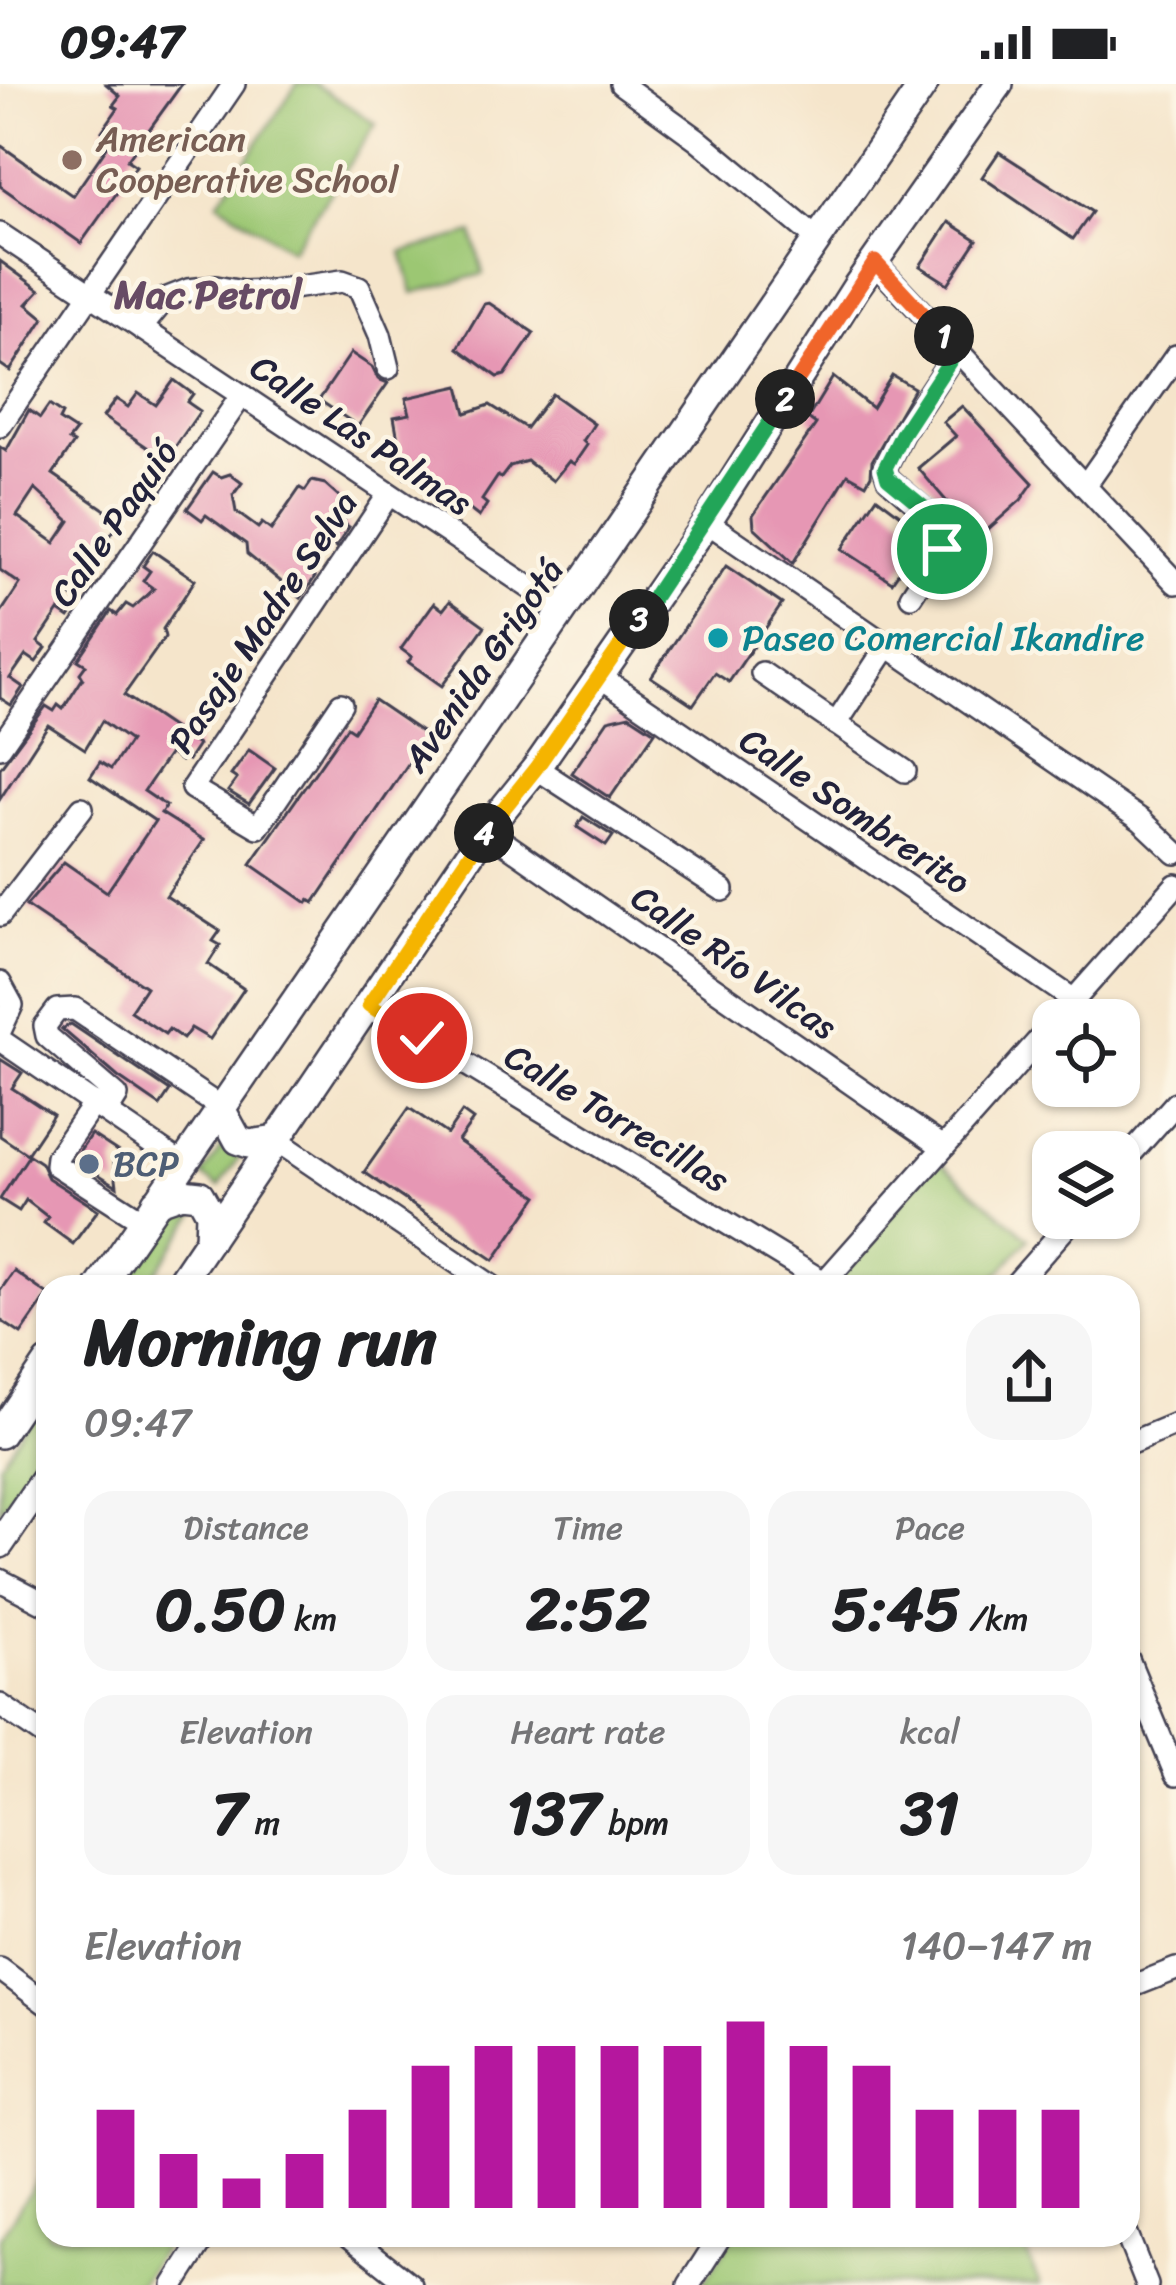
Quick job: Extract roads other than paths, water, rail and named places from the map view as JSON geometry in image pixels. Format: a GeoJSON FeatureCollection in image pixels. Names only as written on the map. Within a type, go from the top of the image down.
{"type":"FeatureCollection","features":[{"type":"Feature","properties":{"kind":"main road"},"geometry":{"type":"LineString","coordinates":[[185,1275],[486,830],[536,768],[707,522],[875,262],[999,84]]}},
{"type":"Feature","properties":{"kind":"main road","name":"Avenida Grigotá"},"geometry":{"type":"LineString","coordinates":[[107,1275],[818,238],[911,89]]}},
{"type":"Feature","properties":{"kind":"main road"},"geometry":{"type":"LineString","coordinates":[[220,1107],[238,1140],[249,1144],[277,1141]]}},
{"type":"Feature","properties":{"kind":"main road"},"geometry":{"type":"LineString","coordinates":[[150,1212],[182,1192],[200,1195],[210,1214],[209,1240]]}},
{"type":"Feature","properties":{"kind":"main road"},"geometry":{"type":"LineString","coordinates":[[0,1434],[36,1381]]}},
{"type":"Feature","properties":{"kind":"main road"},"geometry":{"type":"LineString","coordinates":[[0,1544],[36,1495]]}},
{"type":"Feature","properties":{"kind":"street"},"geometry":{"type":"LineString","coordinates":[[0,426],[234,84]]}},
{"type":"Feature","properties":{"kind":"street"},"geometry":{"type":"LineString","coordinates":[[621,84],[818,238]]}},
{"type":"Feature","properties":{"kind":"street","name":"Calle Las Palmas"},"geometry":{"type":"LineString","coordinates":[[0,233],[565,611]]}},
{"type":"Feature","properties":{"kind":"street"},"geometry":{"type":"LineString","coordinates":[[875,262],[1176,583]]}},
{"type":"Feature","properties":{"kind":"street"},"geometry":{"type":"LineString","coordinates":[[141,328],[165,299],[188,290],[271,291],[342,280],[359,287],[388,368]]}},
{"type":"Feature","properties":{"kind":"street"},"geometry":{"type":"LineString","coordinates":[[911,596],[942,549],[944,536],[939,520],[888,478],[885,468],[957,350]]}},
{"type":"Feature","properties":{"kind":"street"},"geometry":{"type":"LineString","coordinates":[[1085,486],[1176,356]]}},
{"type":"Feature","properties":{"kind":"street","name":"Calle Paquió"},"geometry":{"type":"LineString","coordinates":[[0,748],[242,395]]}},
{"type":"Feature","properties":{"kind":"street","name":"Pasaje Madre Selva"},"geometry":{"type":"LineString","coordinates":[[341,704],[252,837],[192,788],[389,494]]}},
{"type":"Feature","properties":{"kind":"street"},"geometry":{"type":"LineString","coordinates":[[707,522],[1141,820],[1176,853]]}},
{"type":"Feature","properties":{"kind":"street"},"geometry":{"type":"LineString","coordinates":[[836,724],[886,648]]}},
{"type":"Feature","properties":{"kind":"street"},"geometry":{"type":"LineString","coordinates":[[762,673],[905,771]]}},
{"type":"Feature","properties":{"kind":"street","name":"Calle Sombrerito"},"geometry":{"type":"LineString","coordinates":[[598,676],[1073,999]]}},
{"type":"Feature","properties":{"kind":"street"},"geometry":{"type":"LineString","coordinates":[[536,768],[723,890]]}},
{"type":"Feature","properties":{"kind":"street"},"geometry":{"type":"LineString","coordinates":[[0,915],[82,808]]}},
{"type":"Feature","properties":{"kind":"street","name":"Calle Río Vilcas"},"geometry":{"type":"LineString","coordinates":[[486,830],[943,1147]]}},
{"type":"Feature","properties":{"kind":"street"},"geometry":{"type":"LineString","coordinates":[[1075,999],[1176,885]]}},
{"type":"Feature","properties":{"kind":"street"},"geometry":{"type":"LineString","coordinates":[[0,983],[12,1005],[0,1031]]}},
{"type":"Feature","properties":{"kind":"street","name":"Calle Torrecillas"},"geometry":{"type":"LineString","coordinates":[[369,1005],[810,1275]]}},
{"type":"Feature","properties":{"kind":"street"},"geometry":{"type":"LineString","coordinates":[[150,1212],[56,1165],[58,1156],[100,1108],[117,1096],[47,1036],[49,1016],[75,1009],[220,1107]]}},
{"type":"Feature","properties":{"kind":"street"},"geometry":{"type":"LineString","coordinates":[[0,1040],[182,1164]]}},
{"type":"Feature","properties":{"kind":"street"},"geometry":{"type":"LineString","coordinates":[[834,1275],[1032,1047]]}},
{"type":"Feature","properties":{"kind":"street"},"geometry":{"type":"LineString","coordinates":[[1140,1143],[1176,1103]]}},
{"type":"Feature","properties":{"kind":"street"},"geometry":{"type":"LineString","coordinates":[[277,1141],[475,1275]]}},
{"type":"Feature","properties":{"kind":"street"},"geometry":{"type":"LineString","coordinates":[[1024,1275],[1055,1239]]}},
{"type":"Feature","properties":{"kind":"street"},"geometry":{"type":"LineString","coordinates":[[1140,1439],[1176,1424]]}},
{"type":"Feature","properties":{"kind":"street"},"geometry":{"type":"LineString","coordinates":[[0,1580],[36,1599]]}},
{"type":"Feature","properties":{"kind":"street"},"geometry":{"type":"LineString","coordinates":[[1140,1688],[1176,1775]]}},
{"type":"Feature","properties":{"kind":"street"},"geometry":{"type":"LineString","coordinates":[[0,1705],[36,1730]]}},
{"type":"Feature","properties":{"kind":"street"},"geometry":{"type":"LineString","coordinates":[[0,1969],[36,1997]]}},
{"type":"Feature","properties":{"kind":"street"},"geometry":{"type":"LineString","coordinates":[[1140,1983],[1176,1969]]}},
{"type":"Feature","properties":{"kind":"street"},"geometry":{"type":"LineString","coordinates":[[174,2285],[198,2247]]}},
{"type":"Feature","properties":{"kind":"street"},"geometry":{"type":"LineString","coordinates":[[363,2247],[410,2285]]}},
{"type":"Feature","properties":{"kind":"street"},"geometry":{"type":"LineString","coordinates":[[689,2285],[713,2247]]}},
{"type":"Feature","properties":{"kind":"street"},"geometry":{"type":"LineString","coordinates":[[1132,2247],[1147,2285]]}},
{"type":"Feature","properties":{"kind":"place","name":"American Cooperative School"},"geometry":{"type":"Point","coordinates":[72,160]}},
{"type":"Feature","properties":{"kind":"place","name":"Paseo Comercial Ikandire"},"geometry":{"type":"Point","coordinates":[718,638]}},
{"type":"Feature","properties":{"kind":"place","name":"BCP"},"geometry":{"type":"Point","coordinates":[89,1164]}},
{"type":"Feature","properties":{"kind":"district","name":"Mac Petrol"},"geometry":{"type":"Point","coordinates":[208,294]}}]}
